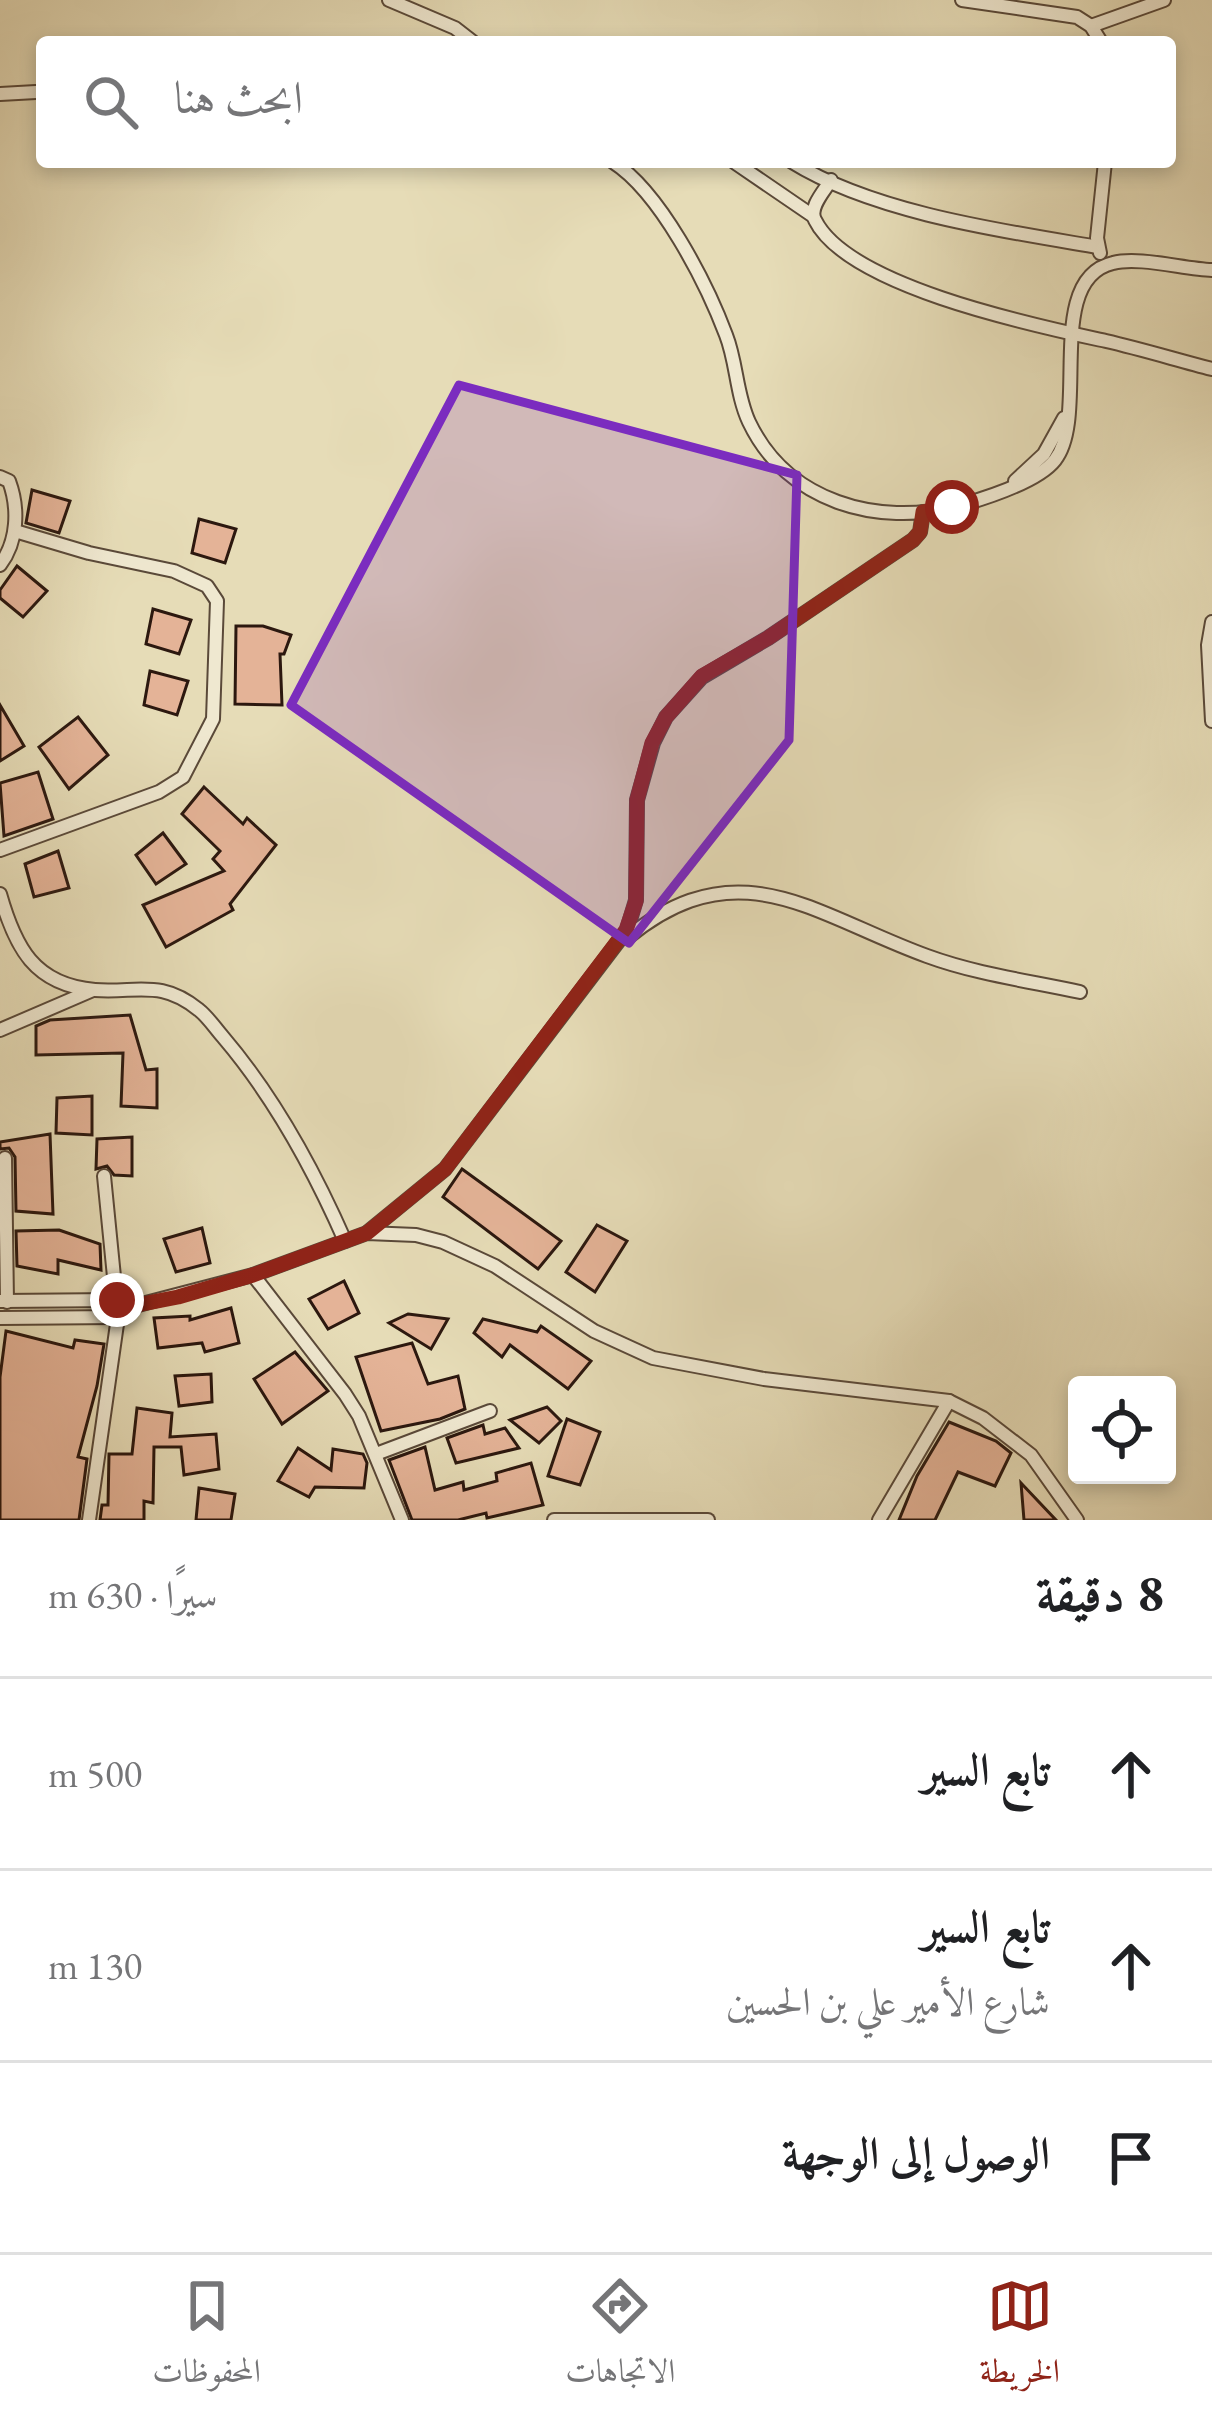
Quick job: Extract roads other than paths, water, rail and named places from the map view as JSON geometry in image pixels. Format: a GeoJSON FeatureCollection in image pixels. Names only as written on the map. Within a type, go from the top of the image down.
{"type":"FeatureCollection","features":[{"type":"Feature","properties":{"kind":"street"},"geometry":{"type":"LineString","coordinates":[[389,0],[465,36]]}},
{"type":"Feature","properties":{"kind":"street"},"geometry":{"type":"LineString","coordinates":[[962,0],[1077,17],[1097,36]]}},
{"type":"Feature","properties":{"kind":"street"},"geometry":{"type":"LineString","coordinates":[[1091,26],[1164,0]]}},
{"type":"Feature","properties":{"kind":"street"},"geometry":{"type":"LineString","coordinates":[[0,94],[36,92]]}},
{"type":"Feature","properties":{"kind":"street"},"geometry":{"type":"LineString","coordinates":[[620,168],[647,193],[700,282],[728,340],[740,401],[751,428],[806,490],[845,507],[923,512],[982,499],[1010,486],[1052,444],[1068,403],[1072,335],[1087,279],[1108,263],[1120,261],[1212,270]]}},
{"type":"Feature","properties":{"kind":"street"},"geometry":{"type":"LineString","coordinates":[[743,168],[813,216],[843,250],[872,269],[992,316],[1212,369]]}},
{"type":"Feature","properties":{"kind":"street"},"geometry":{"type":"LineString","coordinates":[[805,168],[882,202],[1098,247]]}},
{"type":"Feature","properties":{"kind":"street"},"geometry":{"type":"LineString","coordinates":[[1105,168],[1098,247],[1108,263]]}},
{"type":"Feature","properties":{"kind":"street"},"geometry":{"type":"LineString","coordinates":[[813,216],[831,180]]}},
{"type":"Feature","properties":{"kind":"street"},"geometry":{"type":"LineString","coordinates":[[0,477],[12,488],[15,530],[13,544],[0,565]]}},
{"type":"Feature","properties":{"kind":"street"},"geometry":{"type":"LineString","coordinates":[[0,1318],[118,1317],[137,1305],[253,1275],[367,1233],[445,1169],[626,930],[636,901],[637,800],[652,743],[666,717],[702,676],[768,638],[913,540],[920,532],[923,512]]}},
{"type":"Feature","properties":{"kind":"street"},"geometry":{"type":"LineString","coordinates":[[0,850],[159,792],[182,777],[213,719],[218,638],[217,601],[208,586],[173,571],[89,553],[15,530]]}},
{"type":"Feature","properties":{"kind":"street"},"geometry":{"type":"LineString","coordinates":[[1212,622],[1208,645],[1212,721]]}},
{"type":"Feature","properties":{"kind":"street"},"geometry":{"type":"LineString","coordinates":[[0,894],[29,963],[56,980],[94,990],[158,988],[179,995],[204,1013],[286,1126],[345,1241]]}},
{"type":"Feature","properties":{"kind":"street"},"geometry":{"type":"LineString","coordinates":[[612,950],[672,905],[704,896],[779,896],[928,957],[1080,992]]}},
{"type":"Feature","properties":{"kind":"street"},"geometry":{"type":"LineString","coordinates":[[0,1030],[94,990]]}},
{"type":"Feature","properties":{"kind":"street"},"geometry":{"type":"LineString","coordinates":[[5,1158],[4,1301],[117,1300],[137,1305]]}},
{"type":"Feature","properties":{"kind":"street"},"geometry":{"type":"LineString","coordinates":[[88,1520],[118,1317],[104,1176]]}},
{"type":"Feature","properties":{"kind":"street"},"geometry":{"type":"LineString","coordinates":[[367,1233],[416,1235],[465,1251],[554,1301],[594,1331],[652,1358],[764,1379],[949,1401],[983,1418],[1031,1455],[1077,1520]]}},
{"type":"Feature","properties":{"kind":"street"},"geometry":{"type":"LineString","coordinates":[[253,1275],[345,1394],[401,1517],[384,1520]]}},
{"type":"Feature","properties":{"kind":"street"},"geometry":{"type":"LineString","coordinates":[[879,1520],[949,1401]]}},
{"type":"Feature","properties":{"kind":"street"},"geometry":{"type":"LineString","coordinates":[[376,1454],[490,1411]]}},
{"type":"Feature","properties":{"kind":"street"},"geometry":{"type":"LineString","coordinates":[[554,1520],[708,1520]]}}]}
